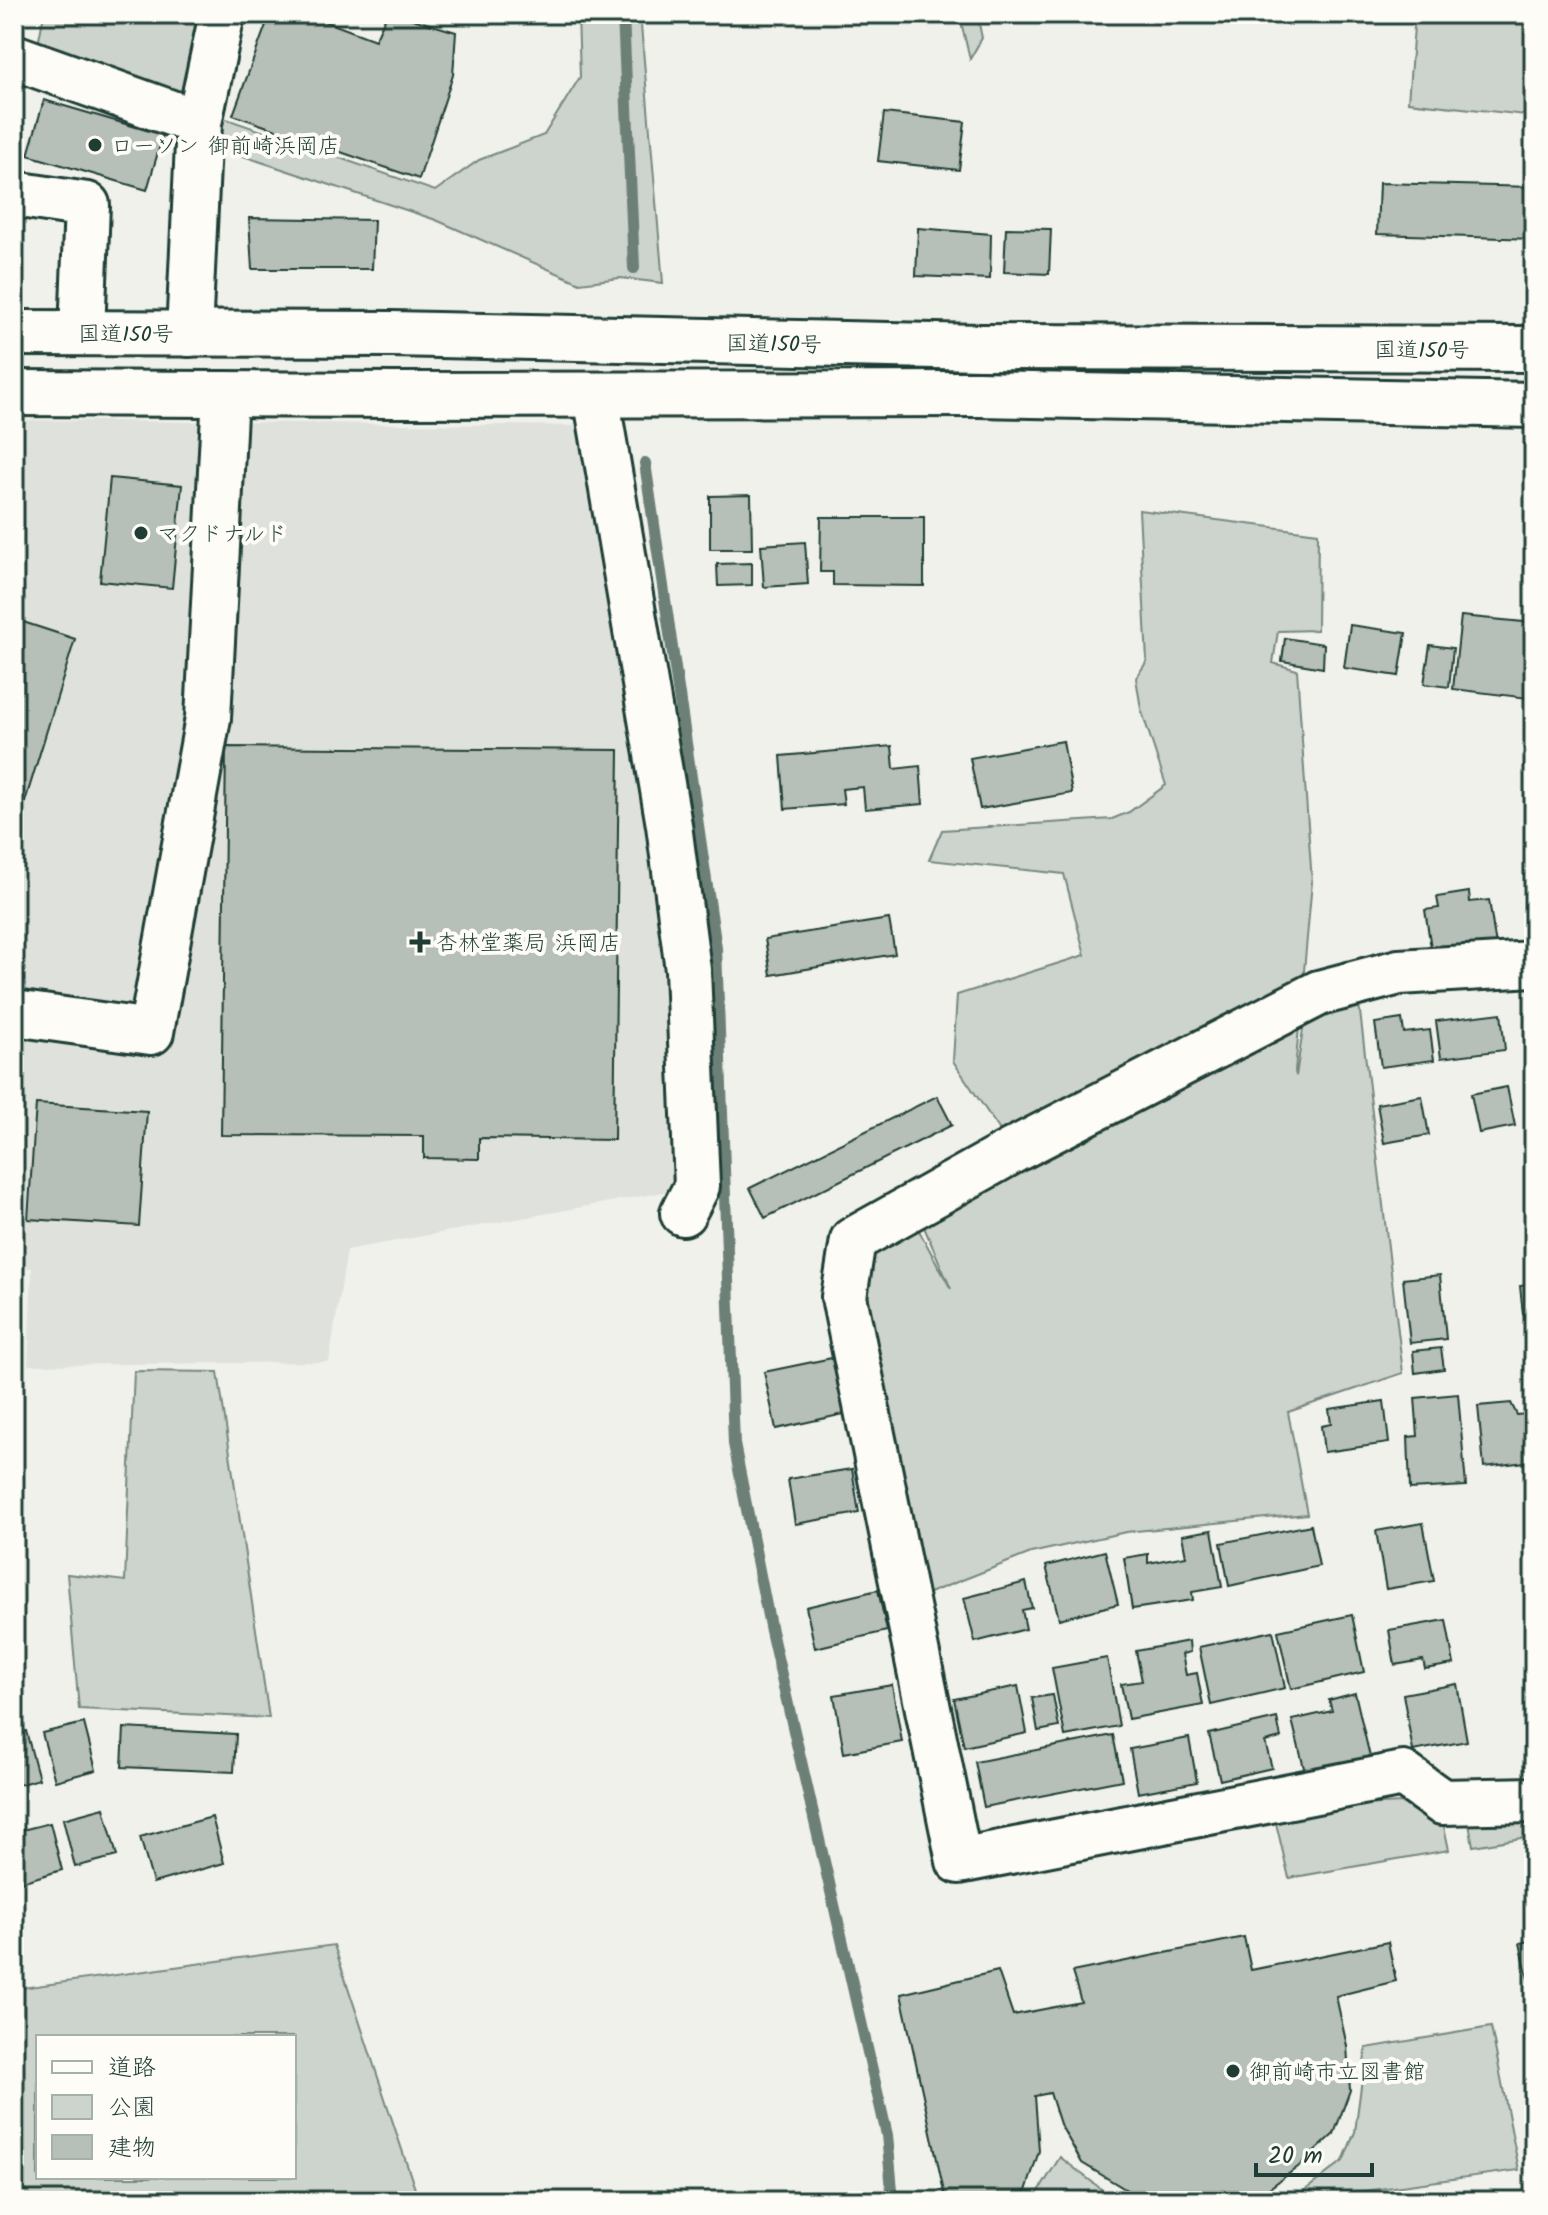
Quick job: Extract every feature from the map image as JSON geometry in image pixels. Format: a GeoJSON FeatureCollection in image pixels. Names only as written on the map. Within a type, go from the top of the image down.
{"type":"FeatureCollection","features":[{"type":"Feature","properties":{"kind":"main road"},"geometry":{"type":"LineString","coordinates":[[189,334],[199,123],[222,14]]}},
{"type":"Feature","properties":{"kind":"main road"},"geometry":{"type":"LineString","coordinates":[[14,57],[199,123]]}},
{"type":"Feature","properties":{"kind":"main road"},"geometry":{"type":"LineString","coordinates":[[14,194],[87,205],[82,333]]}},
{"type":"Feature","properties":{"kind":"main road","name":"国道150号"},"geometry":{"type":"LineString","coordinates":[[14,333],[408,335],[980,347],[1534,349]]}},
{"type":"Feature","properties":{"kind":"main road"},"geometry":{"type":"LineString","coordinates":[[14,393],[978,394],[1534,405]]}},
{"type":"Feature","properties":{"kind":"main road"},"geometry":{"type":"LineString","coordinates":[[14,1013],[151,1032],[208,718],[225,394]]}},
{"type":"Feature","properties":{"kind":"main road"},"geometry":{"type":"LineString","coordinates":[[596,395],[669,825],[688,970],[697,1186],[683,1213]]}},
{"type":"Feature","properties":{"kind":"main road"},"geometry":{"type":"LineString","coordinates":[[1534,964],[1399,972],[1319,993],[1014,1150],[853,1240],[844,1297],[959,1861],[1403,1774],[1442,1802],[1534,1800]]}},
{"type":"Feature","properties":{"kind":"shaded area"},"geometry":{"type":"Polygon","coordinates":[[[14,420],[601,426],[697,1186],[347,1250],[329,1362],[28,1365],[32,1268],[14,1267],[14,420]]]}},
{"type":"Feature","properties":{"kind":"green space"},"geometry":{"type":"Polygon","coordinates":[[[44,14],[222,14],[203,101],[34,65],[44,14]]]}},
{"type":"Feature","properties":{"kind":"green space"},"geometry":{"type":"Polygon","coordinates":[[[578,14],[640,14],[663,283],[620,278],[580,283],[436,220],[207,144],[215,115],[435,191],[479,160],[544,135],[580,77],[578,14]]]}},
{"type":"Feature","properties":{"kind":"green space"},"geometry":{"type":"Polygon","coordinates":[[[959,14],[977,14],[982,38],[970,59],[959,14]]]}},
{"type":"Feature","properties":{"kind":"green space"},"geometry":{"type":"Polygon","coordinates":[[[1415,14],[1534,14],[1534,116],[1408,102],[1415,14]]]}},
{"type":"Feature","properties":{"kind":"green space"},"geometry":{"type":"Polygon","coordinates":[[[1139,510],[1318,533],[1317,630],[1278,631],[1273,663],[1297,670],[1312,882],[1295,1071],[1296,1076],[1305,1016],[1358,995],[1403,1373],[1288,1412],[1307,1514],[1126,1532],[1031,1553],[906,1602],[857,1248],[911,1216],[951,1289],[920,1218],[1013,1150],[953,1061],[957,995],[1085,955],[1064,874],[929,860],[942,830],[1112,819],[1129,812],[1166,785],[1141,709],[1136,678],[1147,661],[1139,510]]]}},
{"type":"Feature","properties":{"kind":"green space"},"geometry":{"type":"Polygon","coordinates":[[[134,1371],[218,1372],[269,1718],[79,1709],[67,1574],[125,1581],[134,1371]]]}},
{"type":"Feature","properties":{"kind":"green space"},"geometry":{"type":"Polygon","coordinates":[[[1402,1803],[1442,1817],[1449,1850],[1289,1878],[1276,1823],[1360,1805],[1402,1803]]]}},
{"type":"Feature","properties":{"kind":"green space"},"geometry":{"type":"Polygon","coordinates":[[[1534,1815],[1534,1836],[1473,1846],[1468,1818],[1534,1815]]]}},
{"type":"Feature","properties":{"kind":"green space"},"geometry":{"type":"Polygon","coordinates":[[[334,1945],[419,2201],[14,2201],[14,1989],[334,1945]]]}},
{"type":"Feature","properties":{"kind":"green space"},"geometry":{"type":"Polygon","coordinates":[[[1491,2027],[1519,2170],[1291,2201],[1343,2161],[1355,2132],[1366,2048],[1491,2027]]]}},
{"type":"Feature","properties":{"kind":"green space"},"geometry":{"type":"Polygon","coordinates":[[[1060,2157],[1114,2199],[1118,2201],[1033,2201],[1060,2157]]]}},
{"type":"Feature","properties":{"kind":"building"},"geometry":{"type":"Polygon","coordinates":[[[270,14],[306,14],[375,40],[387,14],[456,32],[453,75],[419,179],[233,115],[270,14]]]}},
{"type":"Feature","properties":{"kind":"building","name":"ローソン 御前崎浜岡店"},"geometry":{"type":"Polygon","coordinates":[[[44,100],[163,135],[147,190],[28,155],[44,100]]]}},
{"type":"Feature","properties":{"kind":"building"},"geometry":{"type":"Polygon","coordinates":[[[884,113],[965,122],[959,170],[878,161],[884,113]]]}},
{"type":"Feature","properties":{"kind":"building"},"geometry":{"type":"Polygon","coordinates":[[[1379,183],[1534,187],[1534,239],[1377,234],[1379,183]]]}},
{"type":"Feature","properties":{"kind":"building"},"geometry":{"type":"Polygon","coordinates":[[[249,218],[374,220],[372,269],[252,269],[249,218]]]}},
{"type":"Feature","properties":{"kind":"building"},"geometry":{"type":"Polygon","coordinates":[[[918,228],[991,234],[990,279],[916,276],[918,228]]]}},
{"type":"Feature","properties":{"kind":"building"},"geometry":{"type":"Polygon","coordinates":[[[1006,228],[1051,229],[1049,274],[1004,272],[1006,228]]]}},
{"type":"Feature","properties":{"kind":"building","name":"マクドナルド"},"geometry":{"type":"Polygon","coordinates":[[[110,478],[182,485],[172,588],[100,581],[110,478]]]}},
{"type":"Feature","properties":{"kind":"building"},"geometry":{"type":"Polygon","coordinates":[[[751,495],[752,549],[710,549],[710,496],[751,495]]]}},
{"type":"Feature","properties":{"kind":"building"},"geometry":{"type":"Polygon","coordinates":[[[821,517],[924,517],[924,586],[833,585],[833,572],[820,572],[821,517]]]}},
{"type":"Feature","properties":{"kind":"building"},"geometry":{"type":"Polygon","coordinates":[[[805,542],[808,584],[764,587],[761,545],[805,542]]]}},
{"type":"Feature","properties":{"kind":"building"},"geometry":{"type":"Polygon","coordinates":[[[752,563],[752,585],[718,586],[717,564],[752,563]]]}},
{"type":"Feature","properties":{"kind":"building"},"geometry":{"type":"Polygon","coordinates":[[[1461,616],[1534,623],[1534,680],[1530,680],[1528,698],[1453,689],[1461,616]]]}},
{"type":"Feature","properties":{"kind":"building"},"geometry":{"type":"Polygon","coordinates":[[[14,619],[75,639],[24,805],[14,802],[14,619]]]}},
{"type":"Feature","properties":{"kind":"building"},"geometry":{"type":"Polygon","coordinates":[[[1350,625],[1406,633],[1399,676],[1344,668],[1350,625]]]}},
{"type":"Feature","properties":{"kind":"building"},"geometry":{"type":"Polygon","coordinates":[[[1285,638],[1324,644],[1323,668],[1282,661],[1285,638]]]}},
{"type":"Feature","properties":{"kind":"building"},"geometry":{"type":"Polygon","coordinates":[[[1430,645],[1453,648],[1449,687],[1424,684],[1430,645]]]}},
{"type":"Feature","properties":{"kind":"building"},"geometry":{"type":"Polygon","coordinates":[[[1063,741],[1072,793],[980,809],[970,758],[1063,741]]]}},
{"type":"Feature","properties":{"kind":"building"},"geometry":{"type":"Polygon","coordinates":[[[892,746],[894,769],[920,766],[923,804],[865,809],[863,787],[842,789],[844,804],[785,809],[781,756],[892,746]]]}},
{"type":"Feature","properties":{"kind":"building","name":"杏林堂薬局 浜岡店"},"geometry":{"type":"Polygon","coordinates":[[[226,747],[619,750],[614,1140],[479,1138],[479,1159],[424,1158],[424,1136],[221,1135],[226,747]]]}},
{"type":"Feature","properties":{"kind":"building"},"geometry":{"type":"Polygon","coordinates":[[[1469,892],[1470,902],[1489,900],[1496,946],[1432,954],[1425,910],[1439,908],[1437,897],[1469,892]]]}},
{"type":"Feature","properties":{"kind":"building"},"geometry":{"type":"Polygon","coordinates":[[[889,919],[895,954],[771,975],[765,939],[889,919]]]}},
{"type":"Feature","properties":{"kind":"building"},"geometry":{"type":"Polygon","coordinates":[[[1501,1013],[1505,1050],[1441,1058],[1436,1021],[1501,1013]]]}},
{"type":"Feature","properties":{"kind":"building"},"geometry":{"type":"Polygon","coordinates":[[[1402,1019],[1404,1033],[1430,1030],[1434,1060],[1381,1067],[1375,1023],[1402,1019]]]}},
{"type":"Feature","properties":{"kind":"building"},"geometry":{"type":"Polygon","coordinates":[[[1507,1087],[1515,1126],[1479,1133],[1471,1094],[1507,1087]]]}},
{"type":"Feature","properties":{"kind":"building"},"geometry":{"type":"Polygon","coordinates":[[[937,1096],[952,1125],[765,1218],[750,1188],[937,1096]]]}},
{"type":"Feature","properties":{"kind":"building"},"geometry":{"type":"Polygon","coordinates":[[[1422,1096],[1429,1135],[1384,1143],[1377,1104],[1422,1096]]]}},
{"type":"Feature","properties":{"kind":"building"},"geometry":{"type":"Polygon","coordinates":[[[36,1104],[147,1111],[139,1226],[28,1219],[36,1104]]]}},
{"type":"Feature","properties":{"kind":"building"},"geometry":{"type":"Polygon","coordinates":[[[1440,1275],[1446,1339],[1410,1343],[1403,1279],[1440,1275]]]}},
{"type":"Feature","properties":{"kind":"building"},"geometry":{"type":"Polygon","coordinates":[[[1534,1284],[1534,1313],[1523,1314],[1520,1286],[1534,1284]]]}},
{"type":"Feature","properties":{"kind":"building"},"geometry":{"type":"Polygon","coordinates":[[[1441,1348],[1444,1369],[1415,1373],[1413,1351],[1441,1348]]]}},
{"type":"Feature","properties":{"kind":"building"},"geometry":{"type":"Polygon","coordinates":[[[832,1358],[844,1414],[776,1429],[764,1372],[832,1358]]]}},
{"type":"Feature","properties":{"kind":"building"},"geometry":{"type":"Polygon","coordinates":[[[1458,1394],[1466,1486],[1410,1489],[1408,1437],[1418,1436],[1415,1398],[1458,1394]]]}},
{"type":"Feature","properties":{"kind":"building"},"geometry":{"type":"Polygon","coordinates":[[[1384,1401],[1389,1443],[1324,1452],[1321,1426],[1331,1424],[1329,1409],[1384,1401]]]}},
{"type":"Feature","properties":{"kind":"building"},"geometry":{"type":"Polygon","coordinates":[[[1511,1403],[1517,1415],[1534,1413],[1534,1461],[1484,1467],[1478,1406],[1511,1403]]]}},
{"type":"Feature","properties":{"kind":"building"},"geometry":{"type":"Polygon","coordinates":[[[852,1469],[859,1513],[795,1524],[788,1479],[852,1469]]]}},
{"type":"Feature","properties":{"kind":"building"},"geometry":{"type":"Polygon","coordinates":[[[1423,1523],[1434,1581],[1386,1589],[1376,1531],[1423,1523]]]}},
{"type":"Feature","properties":{"kind":"building"},"geometry":{"type":"Polygon","coordinates":[[[1311,1525],[1319,1566],[1229,1586],[1221,1543],[1311,1525]]]}},
{"type":"Feature","properties":{"kind":"building"},"geometry":{"type":"Polygon","coordinates":[[[1212,1530],[1222,1587],[1192,1592],[1193,1600],[1132,1609],[1124,1558],[1148,1554],[1148,1563],[1186,1556],[1182,1535],[1212,1530]]]}},
{"type":"Feature","properties":{"kind":"building"},"geometry":{"type":"Polygon","coordinates":[[[1105,1551],[1118,1604],[1059,1619],[1046,1566],[1105,1551]]]}},
{"type":"Feature","properties":{"kind":"building"},"geometry":{"type":"Polygon","coordinates":[[[1026,1582],[1032,1608],[1022,1610],[1026,1629],[975,1642],[964,1598],[1026,1582]]]}},
{"type":"Feature","properties":{"kind":"building"},"geometry":{"type":"Polygon","coordinates":[[[878,1590],[887,1631],[815,1648],[806,1607],[878,1590]]]}},
{"type":"Feature","properties":{"kind":"building"},"geometry":{"type":"Polygon","coordinates":[[[1352,1615],[1364,1672],[1291,1689],[1278,1631],[1352,1615]]]}},
{"type":"Feature","properties":{"kind":"building"},"geometry":{"type":"Polygon","coordinates":[[[1446,1620],[1454,1664],[1425,1669],[1423,1660],[1395,1665],[1389,1630],[1446,1620]]]}},
{"type":"Feature","properties":{"kind":"building"},"geometry":{"type":"Polygon","coordinates":[[[1273,1631],[1285,1688],[1211,1705],[1199,1647],[1273,1631]]]}},
{"type":"Feature","properties":{"kind":"building"},"geometry":{"type":"Polygon","coordinates":[[[1189,1641],[1190,1652],[1182,1654],[1186,1675],[1197,1673],[1203,1705],[1128,1719],[1121,1684],[1142,1681],[1136,1651],[1189,1641]]]}},
{"type":"Feature","properties":{"kind":"building"},"geometry":{"type":"Polygon","coordinates":[[[1107,1658],[1119,1726],[1065,1736],[1052,1668],[1107,1658]]]}},
{"type":"Feature","properties":{"kind":"building"},"geometry":{"type":"Polygon","coordinates":[[[1457,1684],[1467,1741],[1413,1751],[1403,1694],[1457,1684]]]}},
{"type":"Feature","properties":{"kind":"building"},"geometry":{"type":"Polygon","coordinates":[[[892,1685],[902,1742],[844,1753],[834,1695],[892,1685]]]}},
{"type":"Feature","properties":{"kind":"building"},"geometry":{"type":"Polygon","coordinates":[[[1018,1686],[1027,1733],[964,1747],[954,1699],[1018,1686]]]}},
{"type":"Feature","properties":{"kind":"building"},"geometry":{"type":"Polygon","coordinates":[[[1355,1693],[1370,1757],[1305,1772],[1292,1720],[1332,1711],[1329,1700],[1355,1693]]]}},
{"type":"Feature","properties":{"kind":"building"},"geometry":{"type":"Polygon","coordinates":[[[1053,1695],[1059,1727],[1038,1731],[1032,1698],[1053,1695]]]}},
{"type":"Feature","properties":{"kind":"building"},"geometry":{"type":"Polygon","coordinates":[[[1277,1718],[1281,1738],[1265,1742],[1272,1768],[1220,1780],[1209,1734],[1277,1718]]]}},
{"type":"Feature","properties":{"kind":"building"},"geometry":{"type":"Polygon","coordinates":[[[84,1723],[96,1770],[55,1781],[42,1733],[84,1723]]]}},
{"type":"Feature","properties":{"kind":"building"},"geometry":{"type":"Polygon","coordinates":[[[124,1728],[236,1734],[234,1772],[122,1767],[124,1728]]]}},
{"type":"Feature","properties":{"kind":"building"},"geometry":{"type":"Polygon","coordinates":[[[26,1731],[39,1779],[14,1786],[14,1734],[26,1731]]]}},
{"type":"Feature","properties":{"kind":"building"},"geometry":{"type":"Polygon","coordinates":[[[1113,1735],[1122,1780],[984,1807],[975,1762],[1113,1735]]]}},
{"type":"Feature","properties":{"kind":"building"},"geometry":{"type":"Polygon","coordinates":[[[1189,1738],[1197,1782],[1138,1793],[1130,1749],[1189,1738]]]}},
{"type":"Feature","properties":{"kind":"building"},"geometry":{"type":"Polygon","coordinates":[[[104,1808],[117,1856],[75,1867],[63,1819],[104,1808]]]}},
{"type":"Feature","properties":{"kind":"building"},"geometry":{"type":"Polygon","coordinates":[[[212,1817],[224,1863],[153,1883],[140,1837],[212,1817]]]}},
{"type":"Feature","properties":{"kind":"building"},"geometry":{"type":"Polygon","coordinates":[[[50,1823],[62,1870],[21,1882],[14,1856],[14,1832],[50,1823]]]}},
{"type":"Feature","properties":{"kind":"building"},"geometry":{"type":"Polygon","coordinates":[[[1244,1937],[1251,1970],[1388,1942],[1396,1981],[1336,1996],[1347,2046],[1350,2090],[1334,2134],[1298,2167],[1260,2195],[1241,2201],[1145,2201],[1082,2163],[1060,2124],[1050,2093],[1035,2096],[1039,2151],[1026,2191],[1017,2201],[946,2201],[901,1994],[998,1971],[1013,2015],[1081,2002],[1072,1972],[1244,1937]]]}},
{"type":"Feature","properties":{"kind":"building"},"geometry":{"type":"Polygon","coordinates":[[[1534,1940],[1534,2005],[1520,1943],[1534,1940]]]}},
{"type":"Feature","properties":{"kind":"waterway"},"geometry":{"type":"LineString","coordinates":[[623,14],[634,268]]}},
{"type":"Feature","properties":{"kind":"waterway"},"geometry":{"type":"LineString","coordinates":[[645,463],[716,948],[734,1444],[771,1631],[887,2135],[893,2201]]}},
{"type":"Feature","properties":{"kind":"place","name":"ローソン 御前崎浜岡店"},"geometry":{"type":"Point","coordinates":[95,145]}},
{"type":"Feature","properties":{"kind":"place","name":"マクドナルド"},"geometry":{"type":"Point","coordinates":[141,533]}},
{"type":"Feature","properties":{"kind":"place","name":"杏林堂薬局 浜岡店"},"geometry":{"type":"Point","coordinates":[420,942]}},
{"type":"Feature","properties":{"kind":"place","name":"御前崎市立図書館"},"geometry":{"type":"Point","coordinates":[1233,2071]}}]}
